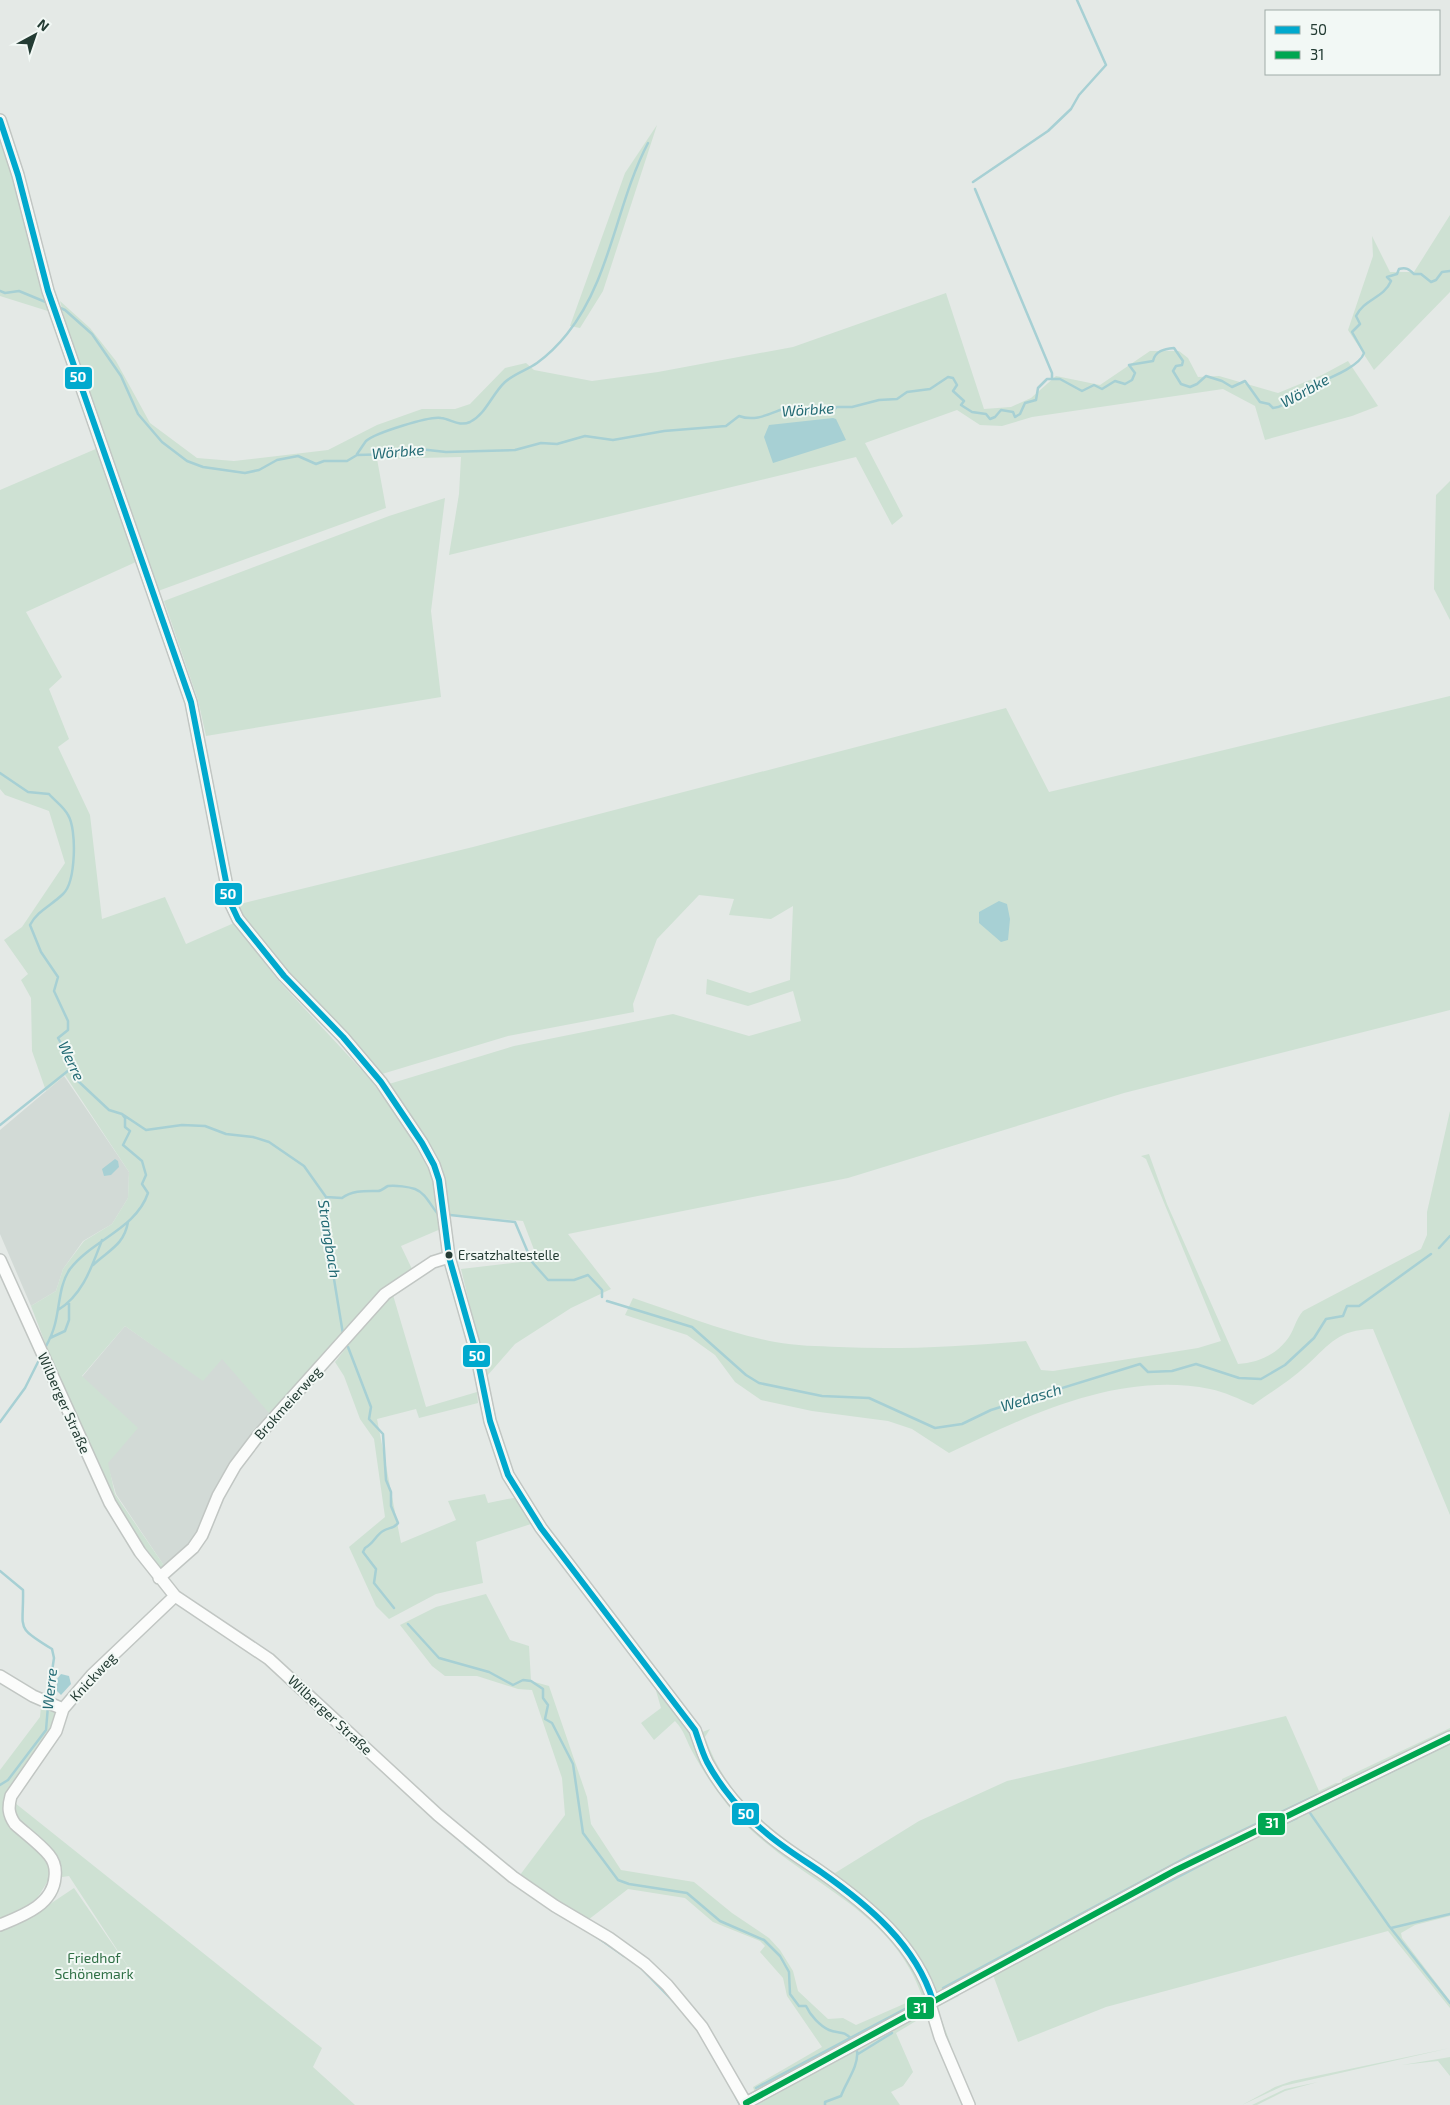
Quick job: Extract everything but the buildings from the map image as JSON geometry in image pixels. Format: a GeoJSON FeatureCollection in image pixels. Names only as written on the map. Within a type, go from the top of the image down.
{"type":"FeatureCollection","features":[{"type":"Feature","properties":{"kind":"street"},"geometry":{"type":"LineString","coordinates":[[0,120],[18,174],[51,299],[191,702],[230,902],[238,919],[284,976],[343,1036],[381,1082],[422,1143],[434,1165],[439,1180],[448,1257],[476,1352],[490,1421],[508,1475],[523,1501],[622,1636],[695,1730],[708,1762],[733,1799],[772,1838],[840,1885],[874,1914],[913,1957],[927,1981],[932,2003],[956,2078],[969,2105]]}},
{"type":"Feature","properties":{"kind":"street","name":"Brokmeierweg"},"geometry":{"type":"LineString","coordinates":[[159,1578],[193,1548],[202,1535],[218,1496],[235,1466],[257,1437],[385,1294],[433,1262],[448,1257]]}},
{"type":"Feature","properties":{"kind":"street","name":"Wilberger Straße"},"geometry":{"type":"LineString","coordinates":[[0,1260],[110,1503],[159,1578],[175,1596],[269,1659],[438,1816],[506,1872],[555,1906],[609,1938],[645,1964],[667,1985],[702,2027],[746,2104]]}},
{"type":"Feature","properties":{"kind":"street","name":"Knickweg"},"geometry":{"type":"LineString","coordinates":[[53,1705],[92,1675],[175,1596]]}},
{"type":"Feature","properties":{"kind":"street"},"geometry":{"type":"LineString","coordinates":[[0,1676],[53,1705],[56,1731],[11,1796],[8,1806],[10,1816],[15,1824],[52,1860],[56,1872],[55,1883],[43,1902],[26,1915],[0,1925]]}},
{"type":"Feature","properties":{"kind":"street"},"geometry":{"type":"LineString","coordinates":[[746,2104],[1176,1870],[1450,1737]]}},
{"type":"Feature","properties":{"kind":"shaded area"},"geometry":{"type":"Polygon","coordinates":[[[64,1076],[129,1172],[128,1198],[112,1224],[83,1241],[63,1269],[56,1291],[31,1306],[0,1234],[0,1130],[64,1076]]]}},
{"type":"Feature","properties":{"kind":"shaded area"},"geometry":{"type":"Polygon","coordinates":[[[125,1326],[203,1380],[230,1349],[274,1406],[232,1466],[190,1547],[165,1567],[116,1494],[82,1377],[125,1326]]]}},
{"type":"Feature","properties":{"kind":"green space"},"geometry":{"type":"Polygon","coordinates":[[[657,125],[603,291],[580,328],[570,326],[625,173],[657,125]]]}},
{"type":"Feature","properties":{"kind":"green space"},"geometry":{"type":"Polygon","coordinates":[[[0,131],[51,312],[0,296],[0,131]]]}},
{"type":"Feature","properties":{"kind":"green space"},"geometry":{"type":"Polygon","coordinates":[[[1450,215],[1450,292],[1374,370],[1348,330],[1373,256],[1372,236],[1390,272],[1414,272],[1450,215]]]}},
{"type":"Feature","properties":{"kind":"green space"},"geometry":{"type":"Polygon","coordinates":[[[946,293],[984,409],[1011,407],[1031,398],[1056,376],[1100,385],[1150,351],[1179,351],[1188,358],[1198,377],[1219,376],[1278,393],[1322,375],[1348,361],[1378,406],[1352,416],[1265,440],[1255,406],[1223,389],[1032,417],[1002,426],[980,425],[957,410],[865,443],[903,516],[892,525],[856,457],[449,555],[459,494],[461,457],[377,459],[386,508],[158,591],[67,328],[60,301],[90,328],[116,361],[150,423],[197,458],[234,461],[328,450],[377,425],[422,409],[455,409],[470,404],[505,368],[526,363],[534,370],[592,381],[658,372],[793,347],[946,293]]]}},
{"type":"Feature","properties":{"kind":"green space"},"geometry":{"type":"Polygon","coordinates":[[[98,448],[138,561],[26,612],[62,677],[49,689],[69,739],[58,747],[90,815],[102,919],[165,897],[186,944],[234,923],[278,980],[371,1080],[395,1114],[432,1171],[443,1228],[401,1246],[412,1269],[387,1289],[269,1413],[222,1359],[203,1381],[125,1326],[82,1376],[138,1428],[108,1463],[115,1494],[165,1567],[158,1567],[120,1509],[50,1356],[31,1306],[56,1291],[63,1269],[84,1241],[112,1224],[128,1198],[129,1172],[65,1075],[46,1091],[32,1051],[31,998],[21,980],[28,974],[4,940],[22,927],[65,863],[49,811],[5,795],[0,789],[0,490],[98,448]]]}},
{"type":"Feature","properties":{"kind":"green space"},"geometry":{"type":"Polygon","coordinates":[[[1450,481],[1450,620],[1434,589],[1436,495],[1450,481]]]}},
{"type":"Feature","properties":{"kind":"green space"},"geometry":{"type":"Polygon","coordinates":[[[445,498],[431,611],[441,697],[206,736],[198,700],[164,601],[389,516],[445,498]]]}},
{"type":"Feature","properties":{"kind":"green space"},"geometry":{"type":"Polygon","coordinates":[[[1450,696],[1450,1010],[1124,1093],[848,1178],[568,1234],[611,1289],[571,1308],[515,1344],[487,1376],[461,1269],[538,1260],[523,1221],[450,1215],[442,1171],[389,1084],[514,1046],[673,1014],[749,1036],[801,1021],[793,991],[748,1006],[706,994],[707,979],[750,993],[790,980],[793,906],[771,919],[729,915],[734,899],[699,895],[657,939],[633,1004],[634,1012],[508,1036],[382,1074],[285,973],[236,905],[473,847],[1006,708],[1049,792],[1450,696]]]}},
{"type":"Feature","properties":{"kind":"green space"},"geometry":{"type":"Polygon","coordinates":[[[1450,1111],[1450,1515],[1373,1329],[1351,1332],[1336,1339],[1294,1376],[1253,1405],[1216,1390],[1176,1385],[1142,1386],[1109,1391],[1043,1411],[949,1453],[912,1429],[888,1421],[812,1411],[761,1400],[735,1382],[715,1355],[687,1335],[625,1315],[633,1298],[757,1338],[807,1346],[910,1348],[1026,1341],[1041,1370],[1053,1371],[1198,1348],[1221,1341],[1146,1159],[1141,1156],[1149,1154],[1167,1204],[1238,1364],[1251,1362],[1264,1358],[1276,1351],[1289,1337],[1303,1311],[1421,1249],[1427,1235],[1427,1212],[1450,1111]]]}},
{"type":"Feature","properties":{"kind":"green space"},"geometry":{"type":"Polygon","coordinates":[[[393,1295],[426,1407],[477,1392],[478,1403],[419,1418],[416,1409],[377,1419],[401,1543],[456,1520],[448,1501],[485,1494],[488,1503],[518,1497],[534,1523],[476,1542],[483,1583],[436,1594],[389,1619],[376,1606],[349,1547],[385,1517],[374,1439],[360,1419],[344,1376],[335,1362],[377,1309],[393,1295]]]}},
{"type":"Feature","properties":{"kind":"green space"},"geometry":{"type":"Polygon","coordinates":[[[486,1594],[510,1640],[529,1646],[531,1681],[549,1686],[587,1797],[591,1824],[621,1870],[694,1882],[732,1913],[769,1938],[780,1950],[793,1971],[798,1991],[828,2019],[843,2018],[856,2025],[922,1996],[909,1967],[891,1942],[871,1921],[848,1902],[774,1850],[734,1812],[704,1772],[683,1732],[675,1721],[654,1740],[641,1723],[661,1708],[653,1680],[679,1713],[725,1792],[867,1911],[913,1962],[927,2000],[755,2093],[753,2087],[822,2047],[787,1996],[783,1978],[760,1952],[765,1946],[760,1941],[713,1922],[685,1898],[628,1889],[588,1920],[520,1875],[565,1815],[562,1778],[532,1690],[518,1689],[477,1676],[445,1676],[432,1666],[400,1625],[436,1607],[486,1594]]]}},
{"type":"Feature","properties":{"kind":"green space","name":"Friedhof Schönemark"},"geometry":{"type":"Polygon","coordinates":[[[41,1707],[59,1714],[48,1736],[5,1795],[322,2048],[313,2067],[355,2105],[0,2105],[0,1770],[40,1717],[41,1707]],[[69,1876],[49,1879],[38,1897],[24,1908],[29,1918],[74,1888],[131,1971],[69,1876]]]}},
{"type":"Feature","properties":{"kind":"green space"},"geometry":{"type":"Polygon","coordinates":[[[1286,1716],[1319,1791],[1336,1783],[1342,1783],[1342,1779],[1450,1728],[1450,1733],[940,1993],[934,1989],[911,1951],[747,1810],[709,1759],[700,1733],[710,1729],[705,1737],[715,1760],[741,1799],[775,1831],[835,1873],[919,1821],[1007,1781],[1286,1716]]]}},
{"type":"Feature","properties":{"kind":"green space"},"geometry":{"type":"Polygon","coordinates":[[[1450,1740],[1450,1916],[1415,1925],[1401,1933],[1402,1938],[1450,2001],[1450,2008],[1388,1931],[1106,2007],[1018,2042],[993,1975],[1144,1890],[1450,1740]]]}},
{"type":"Feature","properties":{"kind":"green space"},"geometry":{"type":"Polygon","coordinates":[[[957,1994],[959,1996],[937,2007],[951,2045],[947,2046],[936,2006],[957,1994]]]}},
{"type":"Feature","properties":{"kind":"green space"},"geometry":{"type":"Polygon","coordinates":[[[924,2012],[930,2020],[926,2015],[896,2033],[913,2072],[903,2086],[891,2092],[900,2105],[757,2105],[924,2012]]]}},
{"type":"Feature","properties":{"kind":"green space"},"geometry":{"type":"Polygon","coordinates":[[[1450,2048],[1283,2086],[1242,2105],[1275,2087],[1292,2081],[1450,2048]]]}},
{"type":"Feature","properties":{"kind":"green space"},"geometry":{"type":"Polygon","coordinates":[[[1450,2057],[1450,2076],[1438,2061],[1402,2065],[1450,2057]]]}},
{"type":"Feature","properties":{"kind":"green space"},"geometry":{"type":"Polygon","coordinates":[[[1318,2082],[1285,2091],[1257,2105],[1252,2105],[1285,2089],[1318,2082]]]}},
{"type":"Feature","properties":{"kind":"water"},"geometry":{"type":"Polygon","coordinates":[[[836,419],[846,440],[773,463],[764,437],[769,425],[836,419]]]}},
{"type":"Feature","properties":{"kind":"water"},"geometry":{"type":"Polygon","coordinates":[[[999,901],[1007,904],[1010,919],[1008,940],[1001,942],[979,923],[979,912],[999,901]]]}},
{"type":"Feature","properties":{"kind":"water"},"geometry":{"type":"Polygon","coordinates":[[[115,1159],[118,1161],[119,1167],[111,1175],[104,1176],[102,1169],[115,1159]]]}},
{"type":"Feature","properties":{"kind":"water"},"geometry":{"type":"Polygon","coordinates":[[[61,1674],[69,1676],[71,1684],[61,1695],[57,1691],[57,1679],[61,1674]]]}},
{"type":"Feature","properties":{"kind":"waterway"},"geometry":{"type":"LineString","coordinates":[[973,182],[1048,131],[1071,109],[1079,95],[1106,65],[1077,0]]}},
{"type":"Feature","properties":{"kind":"waterway"},"geometry":{"type":"LineString","coordinates":[[357,454],[366,441],[371,438],[414,422],[435,418],[462,424],[470,422],[485,409],[505,382],[537,363],[560,342],[582,313],[594,290],[637,166],[648,143]]}},
{"type":"Feature","properties":{"kind":"waterway"},"geometry":{"type":"LineString","coordinates":[[975,189],[1052,373],[1052,378]]}},
{"type":"Feature","properties":{"kind":"waterway","name":"Wörbke"},"geometry":{"type":"LineString","coordinates":[[58,307],[65,310],[92,334],[121,376],[138,414],[162,442],[187,461],[203,467],[245,473],[259,470],[277,460],[298,456],[316,464],[324,461],[347,461],[357,455],[393,454],[410,448],[446,452],[515,450],[541,443],[557,444],[585,436],[613,440],[664,431],[726,426],[739,416],[756,418],[786,408],[810,412],[824,409],[833,410],[837,407],[852,407],[879,400],[897,399],[907,392],[930,389],[948,377],[953,378],[957,385],[953,391],[964,401],[961,405],[972,412],[986,414],[990,419],[995,417],[1001,410],[1013,412],[1015,417],[1020,414],[1025,403],[1036,400],[1038,388],[1047,379],[1060,379],[1082,391],[1094,385],[1102,389],[1115,381],[1125,384],[1132,380],[1135,373],[1129,365],[1153,361],[1160,351],[1174,348],[1183,361],[1182,365],[1176,366],[1173,371],[1181,384],[1190,387],[1206,376],[1222,381],[1232,387],[1245,381],[1260,402],[1269,404],[1273,408],[1280,407],[1293,394],[1301,394],[1303,390],[1346,370],[1361,359],[1364,353],[1352,332],[1360,324],[1356,316],[1364,306],[1388,287],[1391,281],[1387,277],[1397,274],[1399,269],[1406,268],[1414,274],[1421,274],[1431,282],[1436,280],[1442,272],[1450,271]]}},
{"type":"Feature","properties":{"kind":"waterway","name":"Wörbke"},"geometry":{"type":"LineString","coordinates":[[0,291],[5,293],[19,291],[48,303]]}},
{"type":"Feature","properties":{"kind":"waterway","name":"Werre"},"geometry":{"type":"LineString","coordinates":[[0,773],[28,792],[49,794],[64,809],[71,822],[74,843],[71,879],[63,894],[45,908],[30,925],[41,952],[58,977],[54,991],[68,1021],[68,1030],[58,1038],[74,1066],[78,1081],[109,1110],[122,1114],[125,1118],[125,1127],[130,1131],[123,1145],[142,1161],[146,1175],[142,1184],[148,1193],[134,1216],[79,1259],[66,1275],[57,1317],[45,1348]]}},
{"type":"Feature","properties":{"kind":"waterway"},"geometry":{"type":"LineString","coordinates":[[0,1125],[74,1066]]}},
{"type":"Feature","properties":{"kind":"waterway","name":"Strangbach"},"geometry":{"type":"LineString","coordinates":[[122,1114],[146,1130],[182,1125],[205,1126],[226,1134],[253,1137],[269,1142],[304,1166],[326,1197],[333,1273],[343,1334]]}},
{"type":"Feature","properties":{"kind":"waterway","name":"Wedasch"},"geometry":{"type":"LineString","coordinates":[[326,1197],[342,1198],[355,1192],[379,1191],[388,1186],[406,1187],[419,1191],[439,1215]]}},
{"type":"Feature","properties":{"kind":"waterway","name":"Wedasch"},"geometry":{"type":"LineString","coordinates":[[450,1215],[515,1222],[532,1262],[548,1280],[574,1280],[588,1275],[602,1290],[602,1297]]}},
{"type":"Feature","properties":{"kind":"waterway"},"geometry":{"type":"LineString","coordinates":[[93,1265],[119,1242],[128,1222]]}},
{"type":"Feature","properties":{"kind":"waterway","name":"Wedasch"},"geometry":{"type":"LineString","coordinates":[[1439,1248],[1450,1236]]}},
{"type":"Feature","properties":{"kind":"waterway"},"geometry":{"type":"LineString","coordinates":[[58,1310],[67,1304],[86,1279],[102,1240]]}},
{"type":"Feature","properties":{"kind":"waterway","name":"Wedasch"},"geometry":{"type":"LineString","coordinates":[[607,1301],[692,1327],[746,1375],[759,1383],[822,1396],[869,1398],[935,1428],[962,1424],[991,1410],[1140,1364],[1148,1372],[1172,1371],[1196,1364],[1239,1378],[1261,1379],[1285,1365],[1314,1338],[1326,1319],[1343,1316],[1347,1306],[1359,1306],[1431,1254]]}},
{"type":"Feature","properties":{"kind":"waterway"},"geometry":{"type":"LineString","coordinates":[[50,1338],[65,1331],[69,1320],[69,1303]]}},
{"type":"Feature","properties":{"kind":"waterway","name":"Strangbach"},"geometry":{"type":"LineString","coordinates":[[348,1347],[371,1407],[369,1419],[383,1434],[386,1480],[391,1492],[391,1506],[398,1523],[381,1533],[363,1552],[376,1569],[374,1583],[394,1608]]}},
{"type":"Feature","properties":{"kind":"waterway","name":"Werre"},"geometry":{"type":"LineString","coordinates":[[0,1422],[25,1388],[40,1358]]}},
{"type":"Feature","properties":{"kind":"waterway","name":"Werre"},"geometry":{"type":"LineString","coordinates":[[0,1571],[23,1590],[23,1620],[26,1631],[52,1649],[54,1658],[48,1698]]}},
{"type":"Feature","properties":{"kind":"waterway","name":"Strangbach"},"geometry":{"type":"LineString","coordinates":[[408,1624],[439,1658],[489,1672],[513,1685],[523,1680],[531,1681],[543,1689],[543,1698],[548,1705],[545,1719],[552,1723],[573,1764],[583,1833],[618,1880],[629,1884],[687,1893],[720,1921],[764,1940],[780,1956],[789,1972],[790,1994],[799,2006],[806,2006],[822,2026],[832,2031],[843,2033],[851,2039]]}},
{"type":"Feature","properties":{"kind":"waterway","name":"Werre"},"geometry":{"type":"LineString","coordinates":[[0,1785],[8,1780],[46,1730],[48,1706]]}},
{"type":"Feature","properties":{"kind":"waterway"},"geometry":{"type":"LineString","coordinates":[[1319,1807],[1450,1743]]}},
{"type":"Feature","properties":{"kind":"waterway"},"geometry":{"type":"LineString","coordinates":[[943,1988],[1187,1857],[1317,1795]]}},
{"type":"Feature","properties":{"kind":"waterway"},"geometry":{"type":"LineString","coordinates":[[1310,1813],[1389,1926],[1450,2003]]}},
{"type":"Feature","properties":{"kind":"waterway"},"geometry":{"type":"LineString","coordinates":[[1264,1833],[1297,1818]]}},
{"type":"Feature","properties":{"kind":"waterway"},"geometry":{"type":"LineString","coordinates":[[465,1845],[480,1857]]}},
{"type":"Feature","properties":{"kind":"waterway"},"geometry":{"type":"LineString","coordinates":[[1113,1911],[1226,1852]]}},
{"type":"Feature","properties":{"kind":"waterway"},"geometry":{"type":"LineString","coordinates":[[1391,1928],[1450,1914]]}},
{"type":"Feature","properties":{"kind":"waterway"},"geometry":{"type":"LineString","coordinates":[[594,1935],[624,1956]]}},
{"type":"Feature","properties":{"kind":"waterway"},"geometry":{"type":"LineString","coordinates":[[639,1966],[674,2002]]}},
{"type":"Feature","properties":{"kind":"waterway"},"geometry":{"type":"LineString","coordinates":[[756,2088],[918,2002]]}},
{"type":"Feature","properties":{"kind":"waterway"},"geometry":{"type":"LineString","coordinates":[[858,2054],[892,2033]]}},
{"type":"Feature","properties":{"kind":"waterway","name":"Strangbach"},"geometry":{"type":"LineString","coordinates":[[825,2105],[825,2102],[841,2096],[854,2068],[857,2051]]}},
{"type":"Feature","properties":{"kind":"waterway"},"geometry":{"type":"LineString","coordinates":[[736,2097],[740,2105]]}},
{"type":"Feature","properties":{"kind":"transit line","name":"50"},"geometry":{"type":"LineString","coordinates":[[0,120],[18,175],[48,291],[191,702],[230,902],[238,919],[284,976],[343,1037],[381,1082],[422,1143],[434,1165],[439,1180],[449,1257],[476,1352],[490,1421],[508,1475],[541,1528],[695,1730],[707,1762],[733,1800],[757,1825],[785,1848],[856,1898],[888,1928],[915,1962],[933,2001]]}},
{"type":"Feature","properties":{"kind":"transit line","name":"31"},"geometry":{"type":"LineString","coordinates":[[746,2103],[1176,1870],[1450,1737]]}},
{"type":"Feature","properties":{"kind":"place","name":"Ersatzhaltestelle"},"geometry":{"type":"Point","coordinates":[449,1255]}}]}
